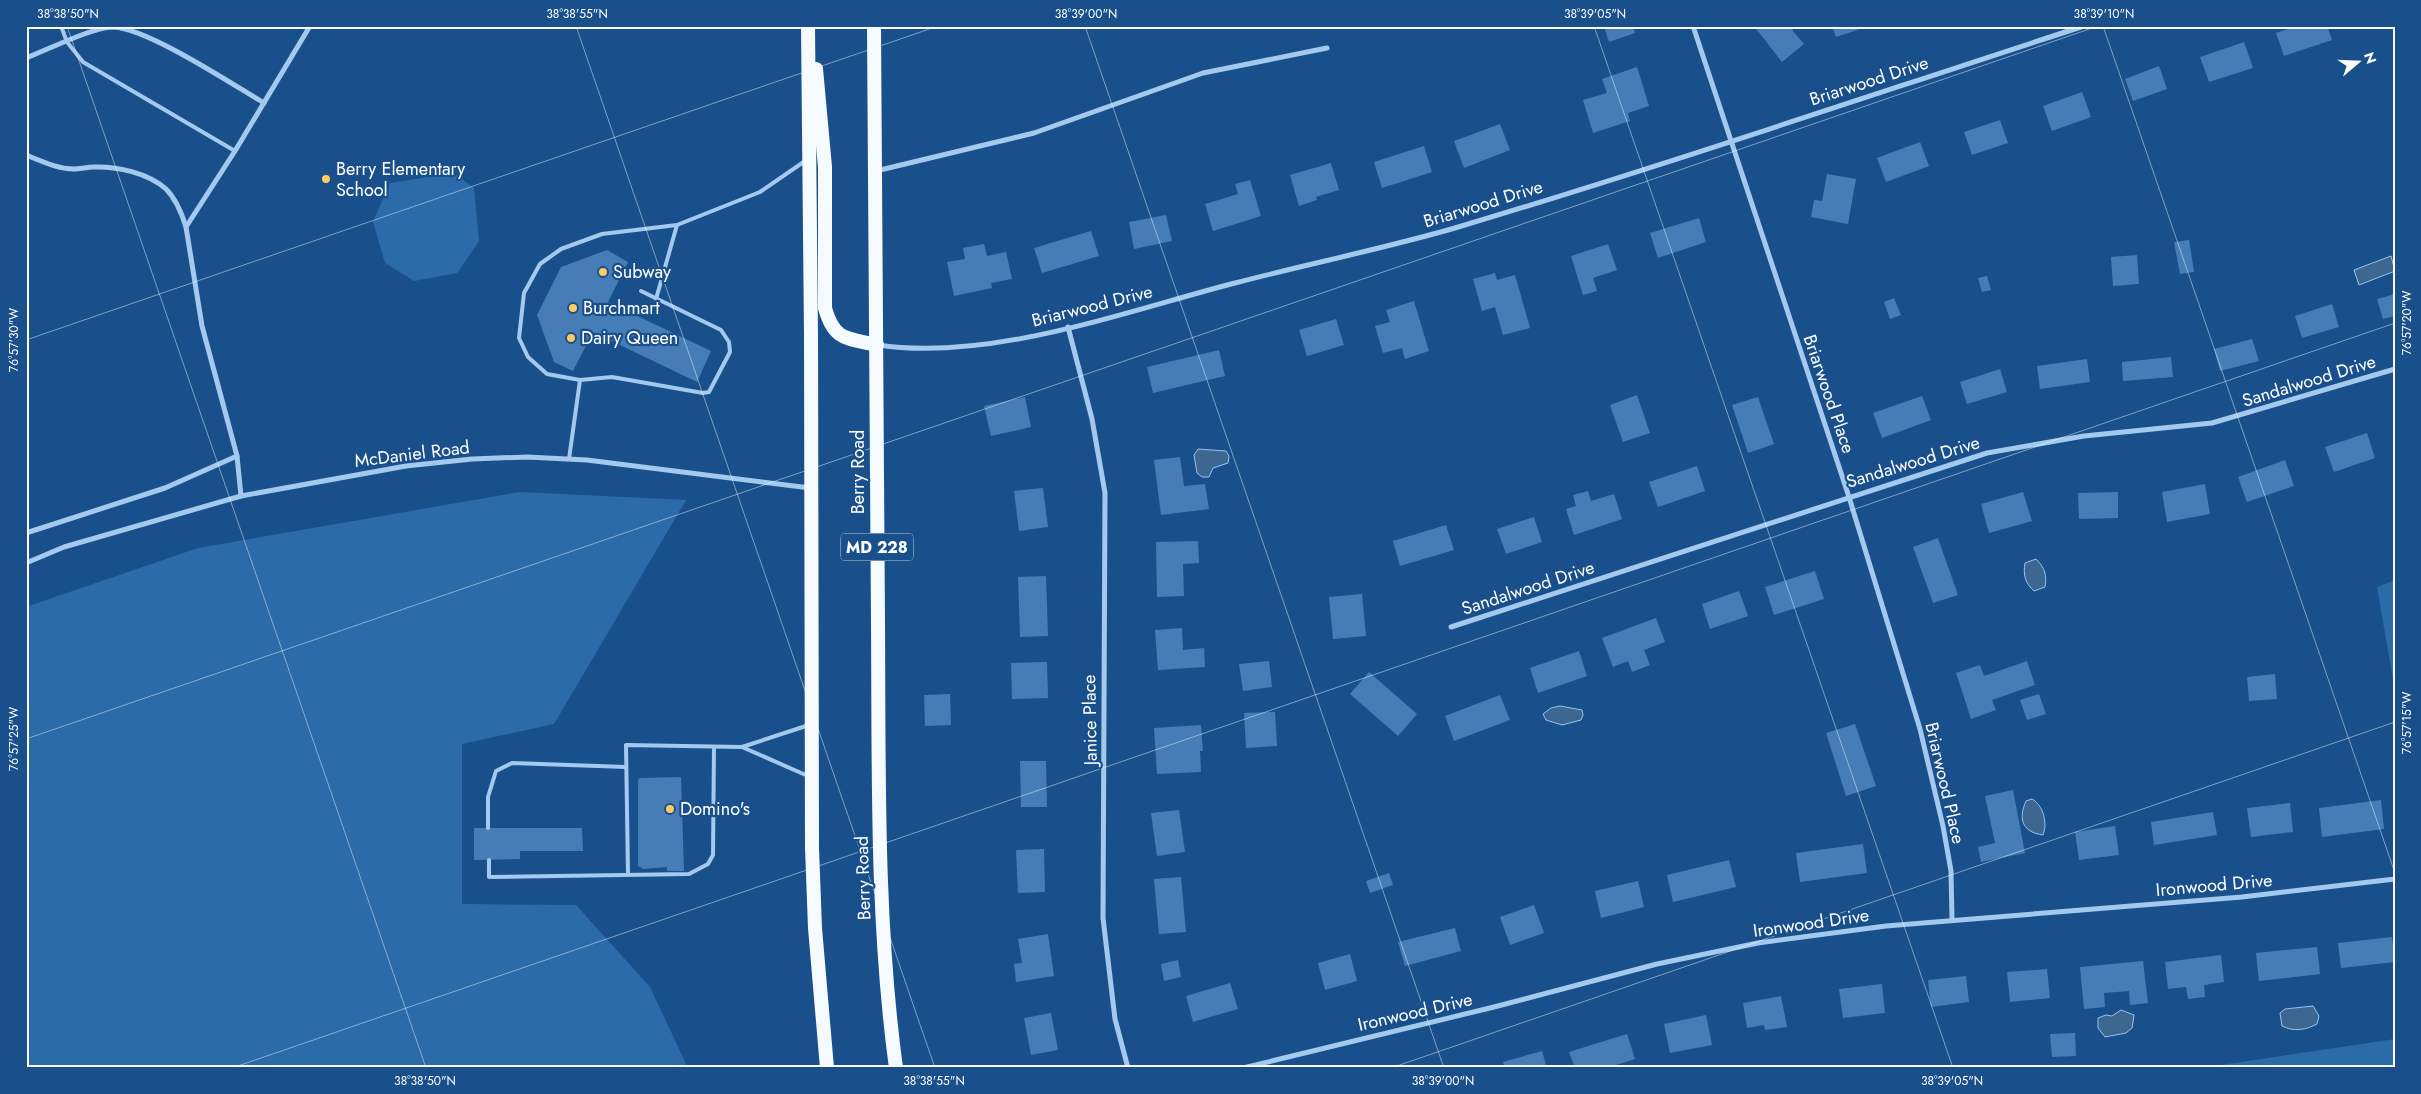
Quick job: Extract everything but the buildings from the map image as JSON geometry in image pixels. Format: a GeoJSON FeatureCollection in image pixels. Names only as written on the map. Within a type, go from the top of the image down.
{"type":"FeatureCollection","features":[{"type":"Feature","properties":{"kind":"highway"},"geometry":{"type":"LineString","coordinates":[[808,26],[811,778],[815,928],[827,1068]]}},
{"type":"Feature","properties":{"kind":"highway"},"geometry":{"type":"LineString","coordinates":[[812,26],[825,167],[825,308],[830,324],[840,336],[877,345]]}},
{"type":"Feature","properties":{"kind":"highway","name":"Berry Road"},"geometry":{"type":"LineString","coordinates":[[874,26],[880,836],[885,951],[896,1068]]}},
{"type":"Feature","properties":{"kind":"street"},"geometry":{"type":"LineString","coordinates":[[186,226],[235,151],[310,26]]}},
{"type":"Feature","properties":{"kind":"street","name":"Briarwood Place"},"geometry":{"type":"LineString","coordinates":[[1693,26],[1849,497],[1935,784],[1951,872],[1952,920]]}},
{"type":"Feature","properties":{"kind":"street","name":"Briarwood Drive"},"geometry":{"type":"LineString","coordinates":[[877,345],[903,349],[1000,342],[1068,328],[1312,262],[1452,228],[1731,141],[2084,26]]}},
{"type":"Feature","properties":{"kind":"street"},"geometry":{"type":"LineString","coordinates":[[26,58],[96,31],[113,27],[134,32],[199,64],[264,103]]}},
{"type":"Feature","properties":{"kind":"street"},"geometry":{"type":"LineString","coordinates":[[876,171],[1034,133],[1203,73],[1327,48]]}},
{"type":"Feature","properties":{"kind":"street"},"geometry":{"type":"LineString","coordinates":[[26,155],[39,161],[74,169],[92,167],[123,169],[158,184],[167,190],[177,204],[186,226],[202,326],[236,456],[241,496]]}},
{"type":"Feature","properties":{"kind":"street","name":"Janice Place"},"geometry":{"type":"LineString","coordinates":[[1068,328],[1092,420],[1105,493],[1102,649],[1105,803],[1102,918],[1115,1019],[1128,1068]]}},
{"type":"Feature","properties":{"kind":"street","name":"Sandalwood Drive"},"geometry":{"type":"LineString","coordinates":[[1451,627],[1849,497],[2007,448],[2084,436],[2212,423],[2395,369]]}},
{"type":"Feature","properties":{"kind":"street"},"geometry":{"type":"LineString","coordinates":[[26,533],[165,488],[236,456]]}},
{"type":"Feature","properties":{"kind":"street","name":"McDaniel Road"},"geometry":{"type":"LineString","coordinates":[[26,563],[64,547],[241,496],[406,466],[472,459],[569,459],[778,483],[811,489]]}},
{"type":"Feature","properties":{"kind":"street","name":"Ironwood Drive"},"geometry":{"type":"LineString","coordinates":[[1243,1068],[1494,1007],[1657,964],[1740,946],[1801,936],[1952,920],[2242,897],[2395,879]]}},
{"type":"Feature","properties":{"kind":"lane"},"geometry":{"type":"LineString","coordinates":[[61,26],[68,42],[83,62],[235,151]]}},
{"type":"Feature","properties":{"kind":"lane"},"geometry":{"type":"LineString","coordinates":[[129,26],[134,32]]}},
{"type":"Feature","properties":{"kind":"lane"},"geometry":{"type":"LineString","coordinates":[[641,291],[721,330],[729,342],[730,352],[710,392],[703,393],[612,377],[580,380],[547,374],[528,357],[519,338],[524,293],[540,264],[561,249],[602,234],[677,225],[760,192],[808,159]]}},
{"type":"Feature","properties":{"kind":"lane"},"geometry":{"type":"LineString","coordinates":[[656,299],[677,225]]}},
{"type":"Feature","properties":{"kind":"lane"},"geometry":{"type":"LineString","coordinates":[[569,459],[580,380]]}},
{"type":"Feature","properties":{"kind":"lane"},"geometry":{"type":"LineString","coordinates":[[628,874],[626,745],[742,747],[811,724]]}},
{"type":"Feature","properties":{"kind":"lane"},"geometry":{"type":"LineString","coordinates":[[489,860],[490,877],[689,874],[708,864],[713,855],[714,747]]}},
{"type":"Feature","properties":{"kind":"lane"},"geometry":{"type":"LineString","coordinates":[[742,747],[811,778]]}},
{"type":"Feature","properties":{"kind":"lane"},"geometry":{"type":"LineString","coordinates":[[488,828],[488,797],[496,772],[512,763],[626,767]]}},
{"type":"Feature","properties":{"kind":"shaded area"},"geometry":{"type":"Polygon","coordinates":[[[454,173],[474,188],[479,241],[457,273],[414,281],[385,263],[373,222],[390,183],[454,173]]]}},
{"type":"Feature","properties":{"kind":"shaded area"},"geometry":{"type":"Polygon","coordinates":[[[2391,256],[2395,271],[2359,285],[2354,270],[2391,256]]]}},
{"type":"Feature","properties":{"kind":"shaded area"},"geometry":{"type":"Polygon","coordinates":[[[1198,449],[1226,451],[1229,456],[1228,463],[1213,468],[1209,477],[1202,477],[1197,473],[1194,455],[1198,449]]]}},
{"type":"Feature","properties":{"kind":"shaded area"},"geometry":{"type":"Polygon","coordinates":[[[520,492],[686,500],[554,724],[462,744],[462,904],[576,905],[650,987],[688,1068],[26,1068],[26,607],[198,548],[520,492]]]}},
{"type":"Feature","properties":{"kind":"shaded area"},"geometry":{"type":"Polygon","coordinates":[[[2036,559],[2043,569],[2046,583],[2045,587],[2034,591],[2027,582],[2024,567],[2025,563],[2036,559]]]}},
{"type":"Feature","properties":{"kind":"shaded area"},"geometry":{"type":"Polygon","coordinates":[[[2395,580],[2395,691],[2377,587],[2395,580]]]}},
{"type":"Feature","properties":{"kind":"shaded area"},"geometry":{"type":"Polygon","coordinates":[[[1560,706],[1582,710],[1581,720],[1562,725],[1546,720],[1543,714],[1551,708],[1560,706]]]}},
{"type":"Feature","properties":{"kind":"shaded area"},"geometry":{"type":"Polygon","coordinates":[[[2032,799],[2039,805],[2044,815],[2043,835],[2026,828],[2022,819],[2026,801],[2032,799]]]}},
{"type":"Feature","properties":{"kind":"shaded area"},"geometry":{"type":"Polygon","coordinates":[[[2313,1006],[2319,1016],[2317,1024],[2300,1030],[2282,1026],[2280,1013],[2285,1009],[2313,1006]]]}},
{"type":"Feature","properties":{"kind":"shaded area"},"geometry":{"type":"Polygon","coordinates":[[[2121,1010],[2134,1015],[2132,1028],[2126,1033],[2105,1037],[2098,1028],[2098,1018],[2106,1015],[2112,1016],[2121,1010]]]}},
{"type":"Feature","properties":{"kind":"shaded area"},"geometry":{"type":"Polygon","coordinates":[[[2395,1039],[2395,1068],[2201,1068],[2395,1039]]]}},
{"type":"Feature","properties":{"kind":"place","name":"Berry Elementary School"},"geometry":{"type":"Point","coordinates":[326,179]}},
{"type":"Feature","properties":{"kind":"place","name":"Subway"},"geometry":{"type":"Point","coordinates":[603,272]}},
{"type":"Feature","properties":{"kind":"place","name":"Burchmart"},"geometry":{"type":"Point","coordinates":[573,308]}},
{"type":"Feature","properties":{"kind":"place","name":"Dairy Queen"},"geometry":{"type":"Point","coordinates":[571,338]}},
{"type":"Feature","properties":{"kind":"place","name":"Domino's"},"geometry":{"type":"Point","coordinates":[670,809]}}]}
